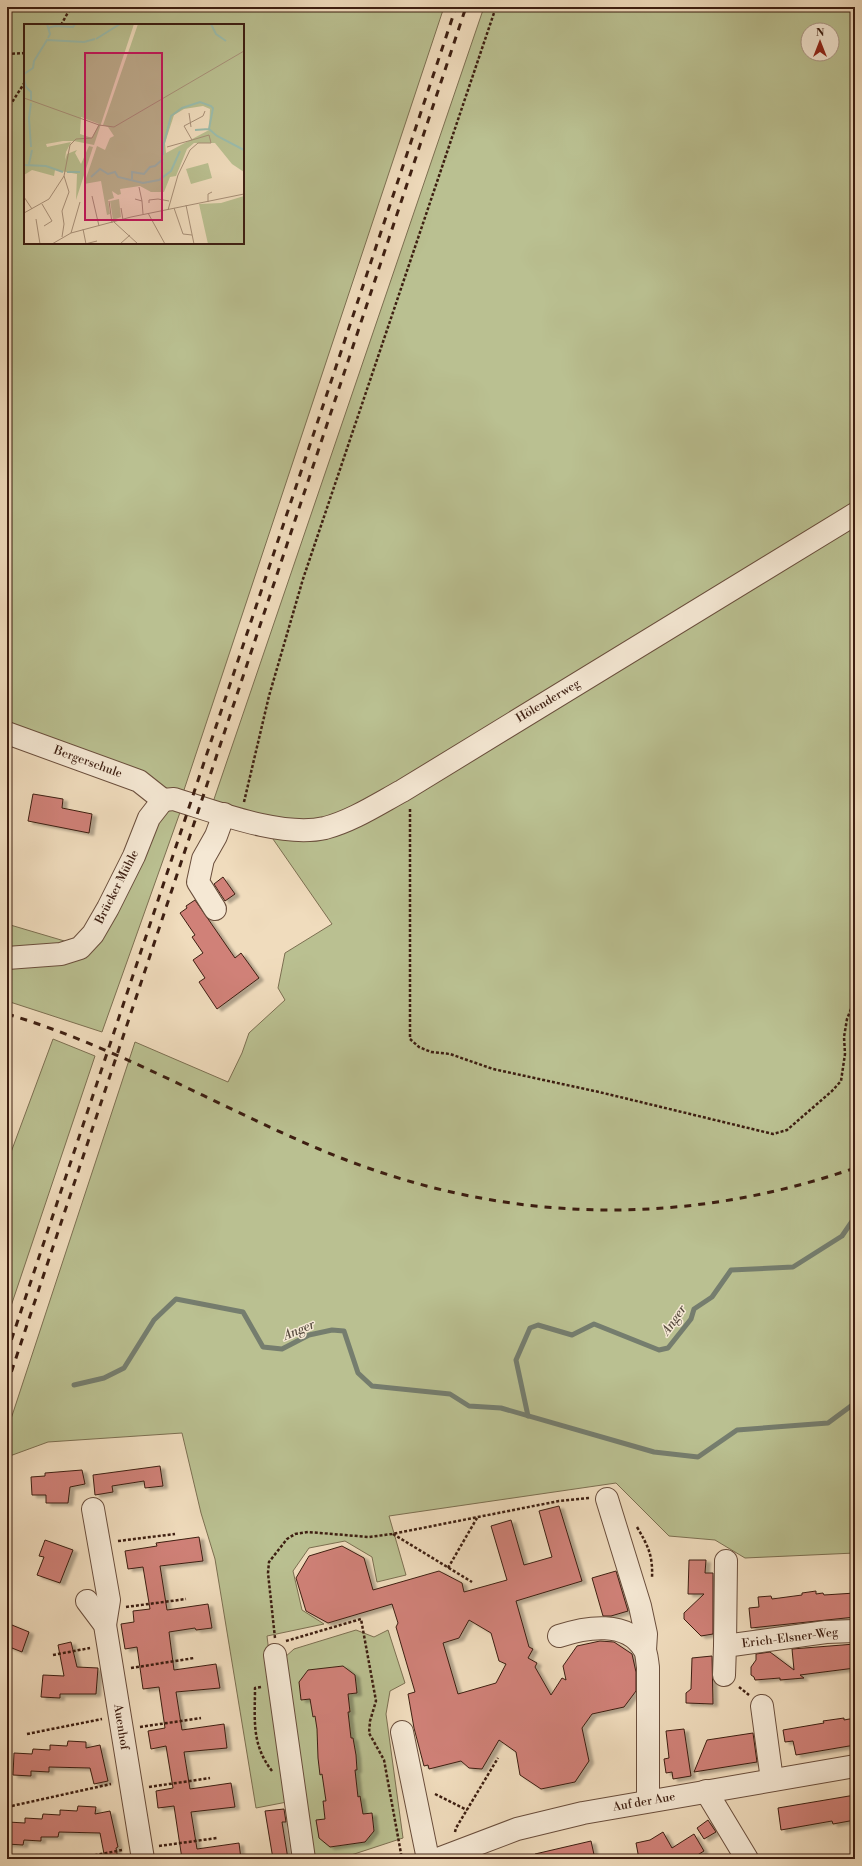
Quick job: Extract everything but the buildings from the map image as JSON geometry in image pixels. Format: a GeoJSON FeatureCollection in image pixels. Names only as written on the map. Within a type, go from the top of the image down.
{"type":"FeatureCollection","features":[{"type":"Feature","properties":{"kind":"street","name":"Hölenderweg"},"geometry":{"type":"LineString","coordinates":[[163,800],[174,799],[267,826],[300,831],[325,828],[348,820],[402,791],[855,514]]}},
{"type":"Feature","properties":{"kind":"street","name":"Bergerschule"},"geometry":{"type":"LineString","coordinates":[[7,733],[139,781],[163,800]]}},
{"type":"Feature","properties":{"kind":"street","name":"Brücker Mühle"},"geometry":{"type":"LineString","coordinates":[[7,958],[61,954],[80,948],[92,934],[108,908],[134,856],[149,818],[163,800]]}},
{"type":"Feature","properties":{"kind":"street"},"geometry":{"type":"LineString","coordinates":[[215,909],[198,882],[203,859],[216,836],[232,816]]}},
{"type":"Feature","properties":{"kind":"street"},"geometry":{"type":"LineString","coordinates":[[607,1499],[640,1606],[646,1634],[645,1650],[648,1667],[648,1801]]}},
{"type":"Feature","properties":{"kind":"street"},"geometry":{"type":"LineString","coordinates":[[92,1509],[109,1600],[107,1626]]}},
{"type":"Feature","properties":{"kind":"street","name":"Erich-Elsner-Weg"},"geometry":{"type":"LineString","coordinates":[[724,1675],[726,1561]]}},
{"type":"Feature","properties":{"kind":"street","name":"Auenhof"},"geometry":{"type":"LineString","coordinates":[[87,1602],[107,1626],[112,1671],[141,1851]]}},
{"type":"Feature","properties":{"kind":"street"},"geometry":{"type":"LineString","coordinates":[[559,1636],[582,1630],[600,1628],[619,1630],[635,1638],[645,1650]]}},
{"type":"Feature","properties":{"kind":"street","name":"Erich-Elsner-Weg"},"geometry":{"type":"LineString","coordinates":[[725,1646],[826,1632],[855,1631]]}},
{"type":"Feature","properties":{"kind":"street"},"geometry":{"type":"LineString","coordinates":[[277,1647],[279,1684],[304,1859]]}},
{"type":"Feature","properties":{"kind":"street"},"geometry":{"type":"LineString","coordinates":[[762,1706],[772,1780]]}},
{"type":"Feature","properties":{"kind":"street"},"geometry":{"type":"LineString","coordinates":[[402,1732],[428,1859]]}},
{"type":"Feature","properties":{"kind":"street","name":"Auf der Aue"},"geometry":{"type":"LineString","coordinates":[[445,1857],[517,1829],[583,1813],[855,1766]]}},
{"type":"Feature","properties":{"kind":"street"},"geometry":{"type":"LineString","coordinates":[[706,1791],[747,1859]]}},
{"type":"Feature","properties":{"kind":"path"},"geometry":{"type":"LineString","coordinates":[[62,24],[71,7]]}},
{"type":"Feature","properties":{"kind":"path"},"geometry":{"type":"LineString","coordinates":[[232,816],[303,579],[496,7]]}},
{"type":"Feature","properties":{"kind":"path"},"geometry":{"type":"LineString","coordinates":[[7,54],[24,53]]}},
{"type":"Feature","properties":{"kind":"path"},"geometry":{"type":"LineString","coordinates":[[7,110],[24,84]]}},
{"type":"Feature","properties":{"kind":"path"},"geometry":{"type":"LineString","coordinates":[[402,791],[410,802],[410,1040],[418,1047],[431,1052],[450,1054],[493,1069],[599,1092],[773,1134],[787,1130],[841,1081],[846,1054],[844,1037],[846,1025],[855,999]]}},
{"type":"Feature","properties":{"kind":"path"},"geometry":{"type":"LineString","coordinates":[[402,1859],[384,1760],[369,1733],[370,1721],[376,1702],[361,1619],[277,1647],[268,1573],[269,1562],[287,1539],[295,1534],[308,1532],[369,1536],[392,1534],[558,1501],[584,1497],[607,1499]]}},
{"type":"Feature","properties":{"kind":"path"},"geometry":{"type":"LineString","coordinates":[[448,1568],[478,1518]]}},
{"type":"Feature","properties":{"kind":"path"},"geometry":{"type":"LineString","coordinates":[[636,1526],[647,1545],[653,1562],[652,1580]]}},
{"type":"Feature","properties":{"kind":"path"},"geometry":{"type":"LineString","coordinates":[[99,1544],[175,1534]]}},
{"type":"Feature","properties":{"kind":"path"},"geometry":{"type":"LineString","coordinates":[[392,1534],[472,1582]]}},
{"type":"Feature","properties":{"kind":"path"},"geometry":{"type":"LineString","coordinates":[[53,1655],[107,1626],[186,1599]]}},
{"type":"Feature","properties":{"kind":"path"},"geometry":{"type":"LineString","coordinates":[[112,1671],[194,1658]]}},
{"type":"Feature","properties":{"kind":"path"},"geometry":{"type":"LineString","coordinates":[[724,1675],[762,1706]]}},
{"type":"Feature","properties":{"kind":"path"},"geometry":{"type":"LineString","coordinates":[[279,1684],[255,1688],[255,1734],[265,1762],[275,1775],[292,1775]]}},
{"type":"Feature","properties":{"kind":"path"},"geometry":{"type":"LineString","coordinates":[[27,1734],[121,1722],[201,1718]]}},
{"type":"Feature","properties":{"kind":"path"},"geometry":{"type":"LineString","coordinates":[[445,1857],[456,1828],[498,1758]]}},
{"type":"Feature","properties":{"kind":"path"},"geometry":{"type":"LineString","coordinates":[[7,1807],[130,1785],[210,1778]]}},
{"type":"Feature","properties":{"kind":"path"},"geometry":{"type":"LineString","coordinates":[[412,1784],[467,1810]]}},
{"type":"Feature","properties":{"kind":"path"},"geometry":{"type":"LineString","coordinates":[[76,1859],[141,1851],[217,1838]]}},
{"type":"Feature","properties":{"kind":"green space"},"geometry":{"type":"Polygon","coordinates":[[[7,7],[444,7],[181,799],[7,730],[7,7]]]}},
{"type":"Feature","properties":{"kind":"green space"},"geometry":{"type":"Polygon","coordinates":[[[484,7],[855,7],[855,1553],[745,1558],[715,1540],[669,1536],[616,1483],[389,1516],[406,1575],[377,1582],[372,1557],[345,1541],[309,1548],[293,1571],[302,1610],[324,1624],[267,1636],[287,1802],[256,1808],[215,1559],[201,1513],[182,1433],[48,1442],[7,1457],[7,1431],[135,1042],[228,1082],[242,1053],[249,1033],[285,1000],[278,988],[285,953],[332,924],[266,829],[324,825],[211,808],[484,7]]]}},
{"type":"Feature","properties":{"kind":"green space"},"geometry":{"type":"Polygon","coordinates":[[[183,804],[102,1032],[7,1001],[7,961],[81,949],[150,818],[183,804]]]}},
{"type":"Feature","properties":{"kind":"green space"},"geometry":{"type":"Polygon","coordinates":[[[7,924],[78,945],[7,955],[7,924]]]}},
{"type":"Feature","properties":{"kind":"green space"},"geometry":{"type":"Polygon","coordinates":[[[53,1039],[95,1056],[7,1318],[7,1163],[53,1039]]]}},
{"type":"Feature","properties":{"kind":"green space"},"geometry":{"type":"Polygon","coordinates":[[[356,1630],[374,1637],[388,1630],[405,1683],[390,1691],[386,1714],[403,1838],[339,1859],[314,1859],[284,1658],[294,1649],[356,1630]]]}},
{"type":"Feature","properties":{"kind":"waterway","name":"Anger"},"geometry":{"type":"LineString","coordinates":[[528,1416],[516,1360],[530,1328],[538,1325],[572,1335],[594,1324],[659,1350],[668,1348],[691,1319],[694,1309],[712,1297],[731,1270],[793,1267],[842,1236],[855,1217]]}},
{"type":"Feature","properties":{"kind":"waterway","name":"Anger"},"geometry":{"type":"LineString","coordinates":[[74,1385],[104,1378],[124,1368],[154,1320],[176,1299],[243,1312],[263,1347],[282,1349],[309,1335],[332,1330],[344,1331],[358,1373],[372,1386],[450,1394],[469,1406],[501,1408],[654,1452],[698,1457],[737,1430],[828,1423],[855,1403]]}},
{"type":"Feature","properties":{"kind":"railway"},"geometry":{"type":"LineString","coordinates":[[7,1353],[456,7]]}},
{"type":"Feature","properties":{"kind":"railway"},"geometry":{"type":"LineString","coordinates":[[7,1385],[466,7]]}},
{"type":"Feature","properties":{"kind":"railway"},"geometry":{"type":"LineString","coordinates":[[7,1014],[87,1042],[319,1149],[385,1174],[451,1192],[518,1204],[585,1210],[652,1209],[720,1202],[787,1188],[855,1168]]}}]}
